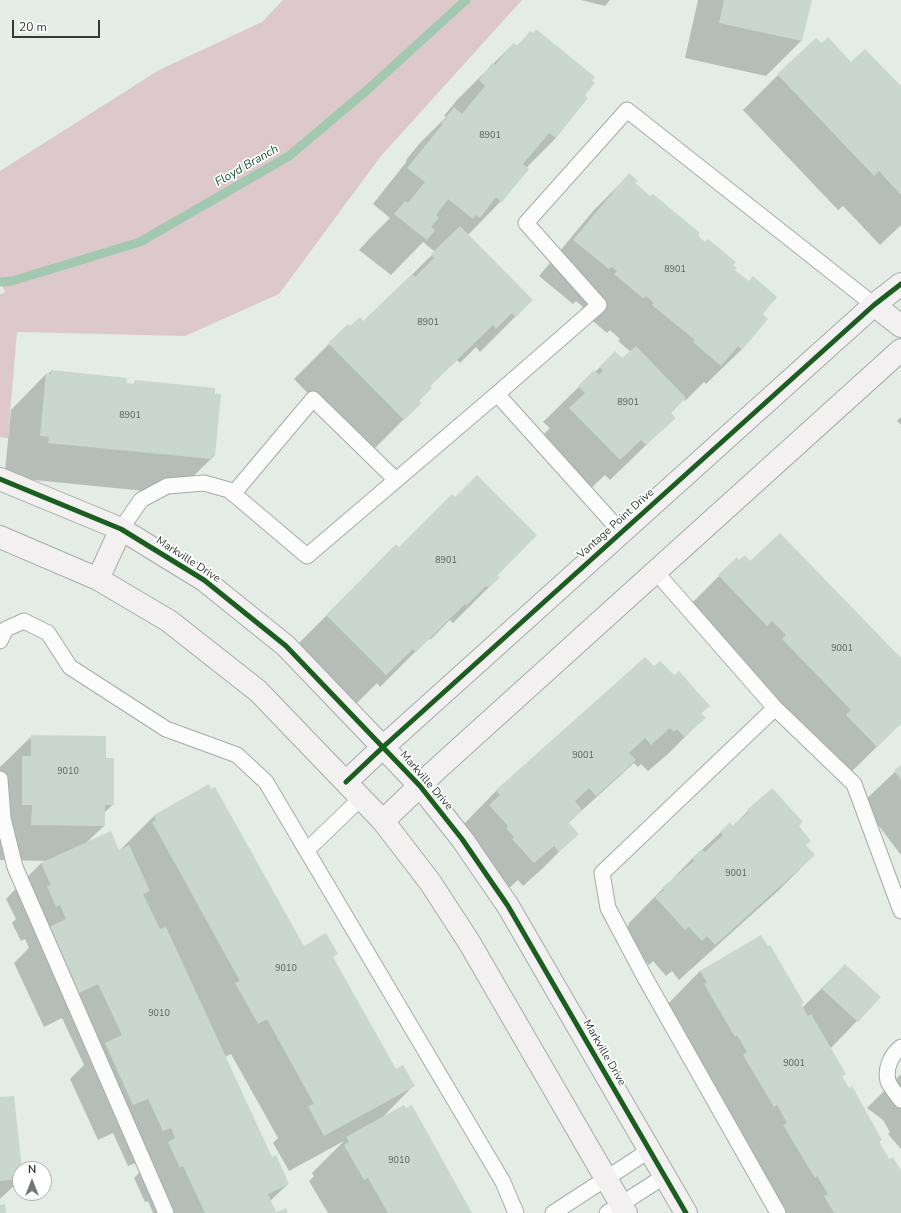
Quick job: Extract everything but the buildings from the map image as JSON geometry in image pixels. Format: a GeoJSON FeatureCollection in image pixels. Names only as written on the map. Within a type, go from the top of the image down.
{"type":"FeatureCollection","features":[{"type":"Feature","properties":{"kind":"street","name":"Vantage Point Drive"},"geometry":{"type":"LineString","coordinates":[[346,782],[874,305],[901,284]]}},
{"type":"Feature","properties":{"kind":"street"},"geometry":{"type":"LineString","coordinates":[[874,305],[901,326]]}},
{"type":"Feature","properties":{"kind":"street"},"geometry":{"type":"LineString","coordinates":[[383,821],[655,571],[901,350]]}},
{"type":"Feature","properties":{"kind":"street","name":"Markville Drive"},"geometry":{"type":"LineString","coordinates":[[0,479],[121,529],[204,580],[286,646],[420,786],[462,839],[508,906],[686,1213]]}},
{"type":"Feature","properties":{"kind":"street"},"geometry":{"type":"LineString","coordinates":[[98,579],[121,529]]}},
{"type":"Feature","properties":{"kind":"street"},"geometry":{"type":"LineString","coordinates":[[0,537],[98,579],[169,621],[258,691],[383,821],[430,882],[469,942],[606,1178],[618,1210]]}},
{"type":"Feature","properties":{"kind":"lane"},"geometry":{"type":"LineString","coordinates":[[121,529],[141,500],[167,486],[204,483],[229,490],[307,556],[599,305],[526,222],[627,110],[874,305]]}},
{"type":"Feature","properties":{"kind":"lane"},"geometry":{"type":"LineString","coordinates":[[497,394],[622,532]]}},
{"type":"Feature","properties":{"kind":"lane"},"geometry":{"type":"LineString","coordinates":[[233,494],[313,399],[396,480]]}},
{"type":"Feature","properties":{"kind":"lane"},"geometry":{"type":"LineString","coordinates":[[655,571],[775,708],[854,784],[901,911]]}},
{"type":"Feature","properties":{"kind":"lane"},"geometry":{"type":"LineString","coordinates":[[0,641],[6,629],[24,622],[48,633],[70,667],[166,729],[237,755],[266,782],[503,1182],[516,1213]]}},
{"type":"Feature","properties":{"kind":"lane"},"geometry":{"type":"LineString","coordinates":[[775,708],[602,873],[608,908],[644,976],[778,1213]]}},
{"type":"Feature","properties":{"kind":"lane"},"geometry":{"type":"LineString","coordinates":[[0,779],[3,818],[15,867],[166,1213]]}},
{"type":"Feature","properties":{"kind":"lane"},"geometry":{"type":"LineString","coordinates":[[307,850],[361,798]]}},
{"type":"Feature","properties":{"kind":"lane"},"geometry":{"type":"LineString","coordinates":[[901,1047],[894,1053],[888,1067],[888,1082],[901,1100]]}},
{"type":"Feature","properties":{"kind":"lane"},"geometry":{"type":"LineString","coordinates":[[553,1213],[650,1150]]}},
{"type":"Feature","properties":{"kind":"lane"},"geometry":{"type":"LineString","coordinates":[[618,1210],[664,1176]]}},
{"type":"Feature","properties":{"kind":"shaded area"},"geometry":{"type":"Polygon","coordinates":[[[283,0],[522,0],[381,156],[279,294],[185,336],[17,332],[8,438],[0,437],[0,294],[5,293],[0,279],[0,171],[159,70],[262,22],[283,0]]]}},
{"type":"Feature","properties":{"kind":"waterway","name":"Floyd Branch"},"geometry":{"type":"LineString","coordinates":[[0,282],[12,281],[140,242],[289,156],[366,91],[466,0]]}},
{"type":"Feature","properties":{"kind":"cycle path"},"geometry":{"type":"LineString","coordinates":[[346,782],[874,305],[901,284]]}},
{"type":"Feature","properties":{"kind":"cycle path"},"geometry":{"type":"LineString","coordinates":[[0,479],[121,529],[204,580],[286,646],[420,786],[462,839],[508,906],[686,1213]]}}]}
